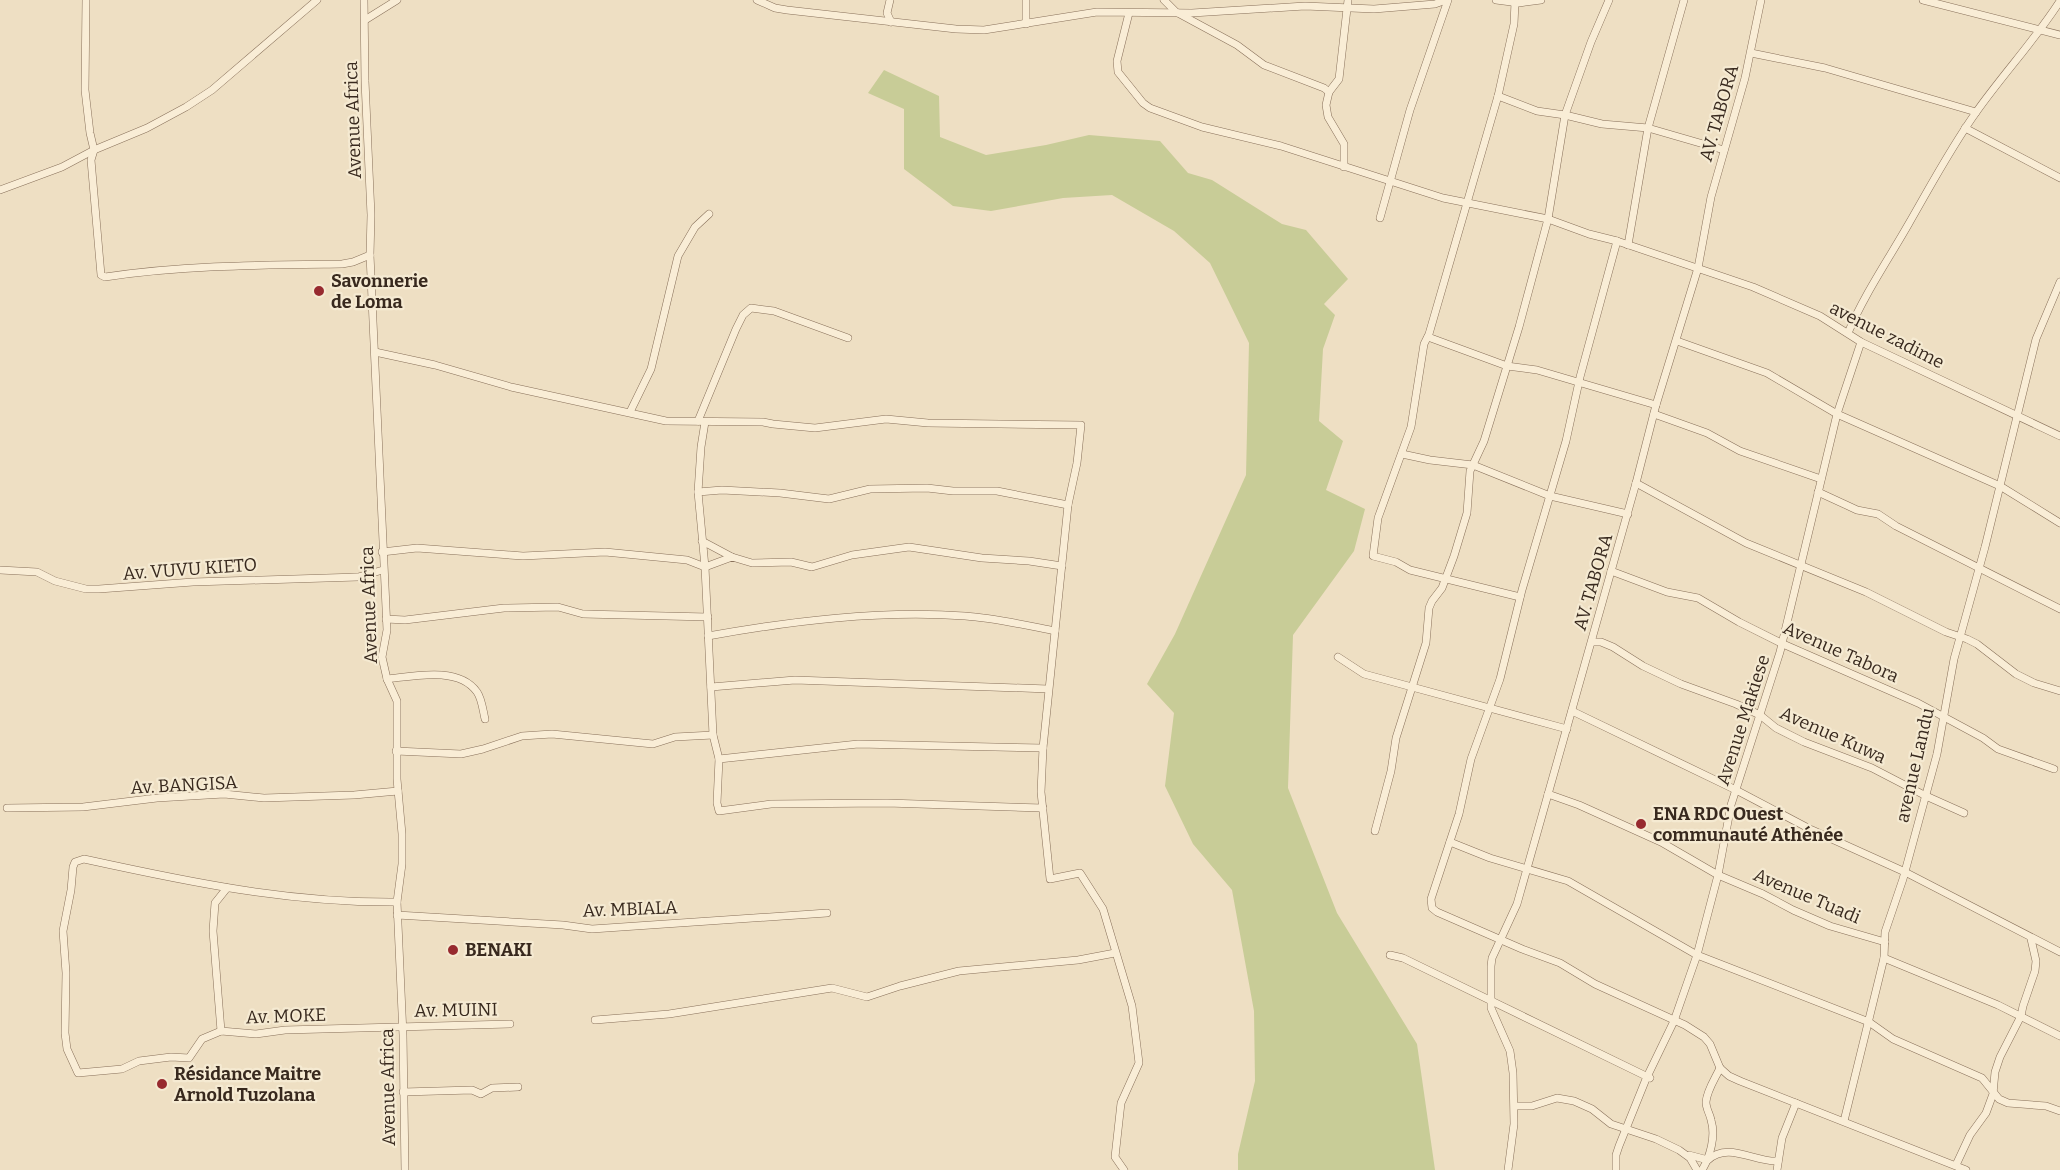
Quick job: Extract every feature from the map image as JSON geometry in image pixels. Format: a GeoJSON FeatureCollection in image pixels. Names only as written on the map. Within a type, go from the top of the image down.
{"type":"FeatureCollection","features":[{"type":"Feature","properties":{"kind":"street"},"geometry":{"type":"LineString","coordinates":[[86,0],[85,90],[94,150],[91,160],[101,275],[105,277],[211,267],[342,264],[370,255]]}},
{"type":"Feature","properties":{"kind":"street"},"geometry":{"type":"LineString","coordinates":[[0,190],[62,167],[94,150],[147,128],[212,90],[317,0]]}},
{"type":"Feature","properties":{"kind":"street","name":"Avenue Africa"},"geometry":{"type":"LineString","coordinates":[[364,0],[371,214],[370,255],[387,630],[382,657],[387,679],[397,701],[396,751],[402,834],[402,864],[397,915],[405,1170]]}},
{"type":"Feature","properties":{"kind":"street"},"geometry":{"type":"LineString","coordinates":[[365,21],[397,0]]}},
{"type":"Feature","properties":{"kind":"street"},"geometry":{"type":"LineString","coordinates":[[757,0],[775,8],[787,10],[956,29],[984,30],[1104,12],[1192,13],[1348,4],[1401,8],[1435,4],[1447,0]]}},
{"type":"Feature","properties":{"kind":"street"},"geometry":{"type":"LineString","coordinates":[[890,0],[886,13],[891,22]]}},
{"type":"Feature","properties":{"kind":"street"},"geometry":{"type":"LineString","coordinates":[[1026,0],[1026,24]]}},
{"type":"Feature","properties":{"kind":"street"},"geometry":{"type":"LineString","coordinates":[[1164,0],[1176,12],[1237,45],[1264,65],[1329,92]]}},
{"type":"Feature","properties":{"kind":"street"},"geometry":{"type":"LineString","coordinates":[[1380,218],[1410,110],[1447,0]]}},
{"type":"Feature","properties":{"kind":"street"},"geometry":{"type":"LineString","coordinates":[[1496,0],[1515,2],[1540,0]]}},
{"type":"Feature","properties":{"kind":"street"},"geometry":{"type":"LineString","coordinates":[[1375,831],[1396,738],[1426,642],[1429,608],[1446,579],[1467,513],[1468,480],[1481,451],[1548,219],[1566,115],[1591,42],[1609,0]]}},
{"type":"Feature","properties":{"kind":"street"},"geometry":{"type":"LineString","coordinates":[[1628,245],[1648,128],[1684,0]]}},
{"type":"Feature","properties":{"kind":"street","name":"AV. TABORA"},"geometry":{"type":"LineString","coordinates":[[1508,1170],[1515,1106],[1510,1051],[1493,1014],[1492,960],[1517,904],[1628,514],[1656,405],[1698,268],[1711,197],[1751,53],[1761,0]]}},
{"type":"Feature","properties":{"kind":"street"},"geometry":{"type":"LineString","coordinates":[[1923,0],[2060,35]]}},
{"type":"Feature","properties":{"kind":"street"},"geometry":{"type":"LineString","coordinates":[[1848,333],[1885,264],[1965,128],[2003,75],[2041,30],[2060,1]]}},
{"type":"Feature","properties":{"kind":"street"},"geometry":{"type":"LineString","coordinates":[[1515,2],[1515,24],[1498,96],[1421,360],[1411,427],[1378,518],[1372,556],[1396,562],[1410,570],[1520,597]]}},
{"type":"Feature","properties":{"kind":"street"},"geometry":{"type":"LineString","coordinates":[[1344,167],[1344,144],[1328,117],[1326,105],[1329,92],[1339,79],[1348,4]]}},
{"type":"Feature","properties":{"kind":"street","name":"avenue zadime"},"geometry":{"type":"LineString","coordinates":[[1129,13],[1117,61],[1118,72],[1143,103],[1164,114],[1202,127],[1274,144],[1443,198],[1548,219],[1698,268],[1788,301],[1861,342],[2060,436]]}},
{"type":"Feature","properties":{"kind":"street"},"geometry":{"type":"LineString","coordinates":[[1751,53],[1825,68],[1976,112]]}},
{"type":"Feature","properties":{"kind":"street"},"geometry":{"type":"LineString","coordinates":[[1498,96],[1538,111],[1602,124],[1648,128],[1724,150]]}},
{"type":"Feature","properties":{"kind":"street"},"geometry":{"type":"LineString","coordinates":[[1965,128],[2060,178]]}},
{"type":"Feature","properties":{"kind":"street"},"geometry":{"type":"LineString","coordinates":[[630,412],[651,369],[678,256],[695,227],[709,214]]}},
{"type":"Feature","properties":{"kind":"street"},"geometry":{"type":"LineString","coordinates":[[1617,241],[1566,441],[1520,597],[1500,679],[1471,759],[1459,814],[1431,899],[1432,908],[1560,963],[1595,984],[1697,1033],[1710,1044],[1720,1068],[1729,1076],[1966,1170]]}},
{"type":"Feature","properties":{"kind":"street","name":"avenue Landu"},"geometry":{"type":"LineString","coordinates":[[1844,1121],[1884,958],[1890,915],[1905,872],[1937,754],[1960,637],[2036,339],[2060,282]]}},
{"type":"Feature","properties":{"kind":"street"},"geometry":{"type":"LineString","coordinates":[[848,338],[774,311],[751,308],[743,315],[736,329],[701,421],[698,492],[705,567],[713,735],[719,759],[717,803],[719,810],[771,804],[887,803],[1042,808]]}},
{"type":"Feature","properties":{"kind":"street"},"geometry":{"type":"LineString","coordinates":[[1428,337],[1507,366],[1537,370],[1656,405]]}},
{"type":"Feature","properties":{"kind":"street"},"geometry":{"type":"LineString","coordinates":[[1677,341],[1767,372],[1837,414],[2000,486],[2060,523]]}},
{"type":"Feature","properties":{"kind":"street","name":"Avenue Makiese"},"geometry":{"type":"LineString","coordinates":[[1616,1170],[1616,1155],[1674,1021],[1696,955],[1718,875],[1736,790],[1782,644],[1837,414],[1861,342]]}},
{"type":"Feature","properties":{"kind":"street"},"geometry":{"type":"LineString","coordinates":[[375,352],[427,363],[511,387],[666,421],[763,422],[815,428],[886,419],[928,423],[1081,425],[1077,463],[1068,505],[1042,748],[1041,792],[1050,879],[1080,873],[1103,909],[1132,1006],[1139,1063],[1121,1102],[1115,1157],[1124,1170]]}},
{"type":"Feature","properties":{"kind":"street"},"geometry":{"type":"LineString","coordinates":[[1654,414],[1707,433],[1740,451],[1821,479]]}},
{"type":"Feature","properties":{"kind":"street"},"geometry":{"type":"LineString","coordinates":[[1402,454],[1473,465],[1550,496],[1628,514]]}},
{"type":"Feature","properties":{"kind":"street"},"geometry":{"type":"LineString","coordinates":[[1636,483],[1746,543],[1866,592],[1977,644],[2016,674],[2034,683],[2060,691]]}},
{"type":"Feature","properties":{"kind":"street"},"geometry":{"type":"LineString","coordinates":[[698,492],[722,490],[780,493],[829,499],[870,489],[927,488],[953,491],[997,491],[1068,505]]}},
{"type":"Feature","properties":{"kind":"street"},"geometry":{"type":"LineString","coordinates":[[1818,492],[1857,510],[1878,514],[1896,526],[2060,609]]}},
{"type":"Feature","properties":{"kind":"street"},"geometry":{"type":"LineString","coordinates":[[702,541],[732,557],[752,563],[791,562],[812,567],[852,555],[909,547],[982,558],[1062,566]]}},
{"type":"Feature","properties":{"kind":"street"},"geometry":{"type":"LineString","coordinates":[[382,552],[417,549],[523,556],[605,552],[687,560],[705,567],[732,557]]}},
{"type":"Feature","properties":{"kind":"street","name":"Av. VUVU KIETO"},"geometry":{"type":"LineString","coordinates":[[0,570],[37,572],[55,581],[99,590],[193,582],[358,577],[383,570]]}},
{"type":"Feature","properties":{"kind":"street","name":"Avenue Tabora"},"geometry":{"type":"LineString","coordinates":[[1611,571],[1667,592],[1698,598],[1782,644],[1918,703],[1983,738],[1998,749],[2054,769]]}},
{"type":"Feature","properties":{"kind":"street"},"geometry":{"type":"LineString","coordinates":[[386,619],[405,620],[504,608],[558,606],[583,614],[708,618]]}},
{"type":"Feature","properties":{"kind":"street"},"geometry":{"type":"LineString","coordinates":[[708,636],[762,626],[925,614],[1014,622],[1055,631]]}},
{"type":"Feature","properties":{"kind":"street","name":"Avenue Kuwa"},"geometry":{"type":"LineString","coordinates":[[1592,642],[1601,642],[1613,647],[1643,666],[1681,684],[1736,704],[1760,715],[1776,728],[1804,742],[1872,768],[1964,813]]}},
{"type":"Feature","properties":{"kind":"street"},"geometry":{"type":"LineString","coordinates":[[1338,657],[1364,674],[1567,729]]}},
{"type":"Feature","properties":{"kind":"street"},"geometry":{"type":"LineString","coordinates":[[387,679],[442,675],[463,680],[478,693],[485,719]]}},
{"type":"Feature","properties":{"kind":"street"},"geometry":{"type":"LineString","coordinates":[[711,687],[795,680],[1048,689]]}},
{"type":"Feature","properties":{"kind":"street"},"geometry":{"type":"LineString","coordinates":[[1572,711],[1736,790],[1812,830],[1905,872],[2060,952]]}},
{"type":"Feature","properties":{"kind":"street"},"geometry":{"type":"LineString","coordinates":[[396,751],[461,754],[522,736],[542,735],[653,744],[675,737],[713,735]]}},
{"type":"Feature","properties":{"kind":"street"},"geometry":{"type":"LineString","coordinates":[[719,759],[858,744],[1042,748]]}},
{"type":"Feature","properties":{"kind":"street","name":"Av. BANGISA"},"geometry":{"type":"LineString","coordinates":[[7,808],[82,807],[157,798],[224,794],[264,798],[398,791]]}},
{"type":"Feature","properties":{"kind":"street","name":"Avenue Tuadi"},"geometry":{"type":"LineString","coordinates":[[1548,794],[1579,805],[1661,842],[1718,875],[1830,926],[1885,942]]}},
{"type":"Feature","properties":{"kind":"street"},"geometry":{"type":"LineString","coordinates":[[1450,842],[1490,858],[1568,881],[1696,955],[1869,1022],[1893,1039],[1982,1078],[1993,1094],[2008,1103],[2046,1106],[2060,1111]]}},
{"type":"Feature","properties":{"kind":"street","name":"Av. MOKE"},"geometry":{"type":"LineString","coordinates":[[227,888],[178,880],[84,859],[75,862],[63,931],[67,1049],[78,1072],[122,1069],[139,1061],[171,1057],[189,1058],[202,1039],[221,1031],[256,1034],[285,1030],[402,1026]]}},
{"type":"Feature","properties":{"kind":"street"},"geometry":{"type":"LineString","coordinates":[[221,1031],[213,931],[215,903],[227,888],[288,897],[367,903],[397,902]]}},
{"type":"Feature","properties":{"kind":"street","name":"Av. MBIALA"},"geometry":{"type":"LineString","coordinates":[[397,915],[563,924],[592,929],[827,913]]}},
{"type":"Feature","properties":{"kind":"street"},"geometry":{"type":"LineString","coordinates":[[1956,1166],[1970,1135],[1986,1113],[1993,1094],[1995,1072],[2000,1057],[2021,1016],[2035,971],[2036,961],[2031,939]]}},
{"type":"Feature","properties":{"kind":"street"},"geometry":{"type":"LineString","coordinates":[[595,1020],[669,1014],[832,988],[867,997],[959,971],[1078,960],[1115,953]]}},
{"type":"Feature","properties":{"kind":"street"},"geometry":{"type":"LineString","coordinates":[[1390,955],[1402,958],[1491,1000],[1649,1078]]}},
{"type":"Feature","properties":{"kind":"street"},"geometry":{"type":"LineString","coordinates":[[1884,958],[1998,1005],[2060,1035]]}},
{"type":"Feature","properties":{"kind":"street","name":"Av. MUINI"},"geometry":{"type":"LineString","coordinates":[[402,1026],[510,1024]]}},
{"type":"Feature","properties":{"kind":"street"},"geometry":{"type":"LineString","coordinates":[[1702,1170],[1708,1160],[1712,1133],[1707,1095],[1720,1068]]}},
{"type":"Feature","properties":{"kind":"street"},"geometry":{"type":"LineString","coordinates":[[403,1092],[472,1090],[481,1094],[492,1088],[518,1088]]}},
{"type":"Feature","properties":{"kind":"street"},"geometry":{"type":"LineString","coordinates":[[1515,1106],[1532,1106],[1546,1100],[1565,1099],[1592,1109],[1611,1124],[1665,1143],[1686,1154],[1708,1160]]}},
{"type":"Feature","properties":{"kind":"street"},"geometry":{"type":"LineString","coordinates":[[1777,1170],[1782,1138],[1796,1103]]}},
{"type":"Feature","properties":{"kind":"street"},"geometry":{"type":"LineString","coordinates":[[1708,1160],[1718,1153],[1734,1152],[1763,1161],[1778,1161]]}},
{"type":"Feature","properties":{"kind":"street"},"geometry":{"type":"LineString","coordinates":[[1686,1154],[1697,1170]]}},
{"type":"Feature","properties":{"kind":"green space"},"geometry":{"type":"Polygon","coordinates":[[[884,70],[939,96],[940,137],[986,155],[1089,135],[1160,141],[1188,173],[1212,180],[1282,224],[1306,230],[1348,279],[1324,304],[1335,315],[1323,349],[1319,421],[1343,441],[1326,490],[1365,509],[1354,551],[1293,635],[1288,788],[1337,913],[1417,1044],[1435,1170],[1238,1170],[1238,1154],[1255,1081],[1254,1011],[1232,890],[1193,844],[1165,786],[1174,713],[1147,684],[1175,634],[1246,475],[1249,343],[1210,263],[1174,231],[1112,195],[1063,198],[991,211],[953,206],[904,169],[904,109],[868,93],[884,70]]]}},
{"type":"Feature","properties":{"kind":"place","name":"Savonnerie de Loma"},"geometry":{"type":"Point","coordinates":[319,291]}},
{"type":"Feature","properties":{"kind":"place","name":"ENA RDC Ouest communauté Athénée"},"geometry":{"type":"Point","coordinates":[1641,824]}},
{"type":"Feature","properties":{"kind":"place","name":"BENAKI"},"geometry":{"type":"Point","coordinates":[453,950]}},
{"type":"Feature","properties":{"kind":"place","name":"Résidance Maitre Arnold Tuzolana"},"geometry":{"type":"Point","coordinates":[162,1084]}}]}
